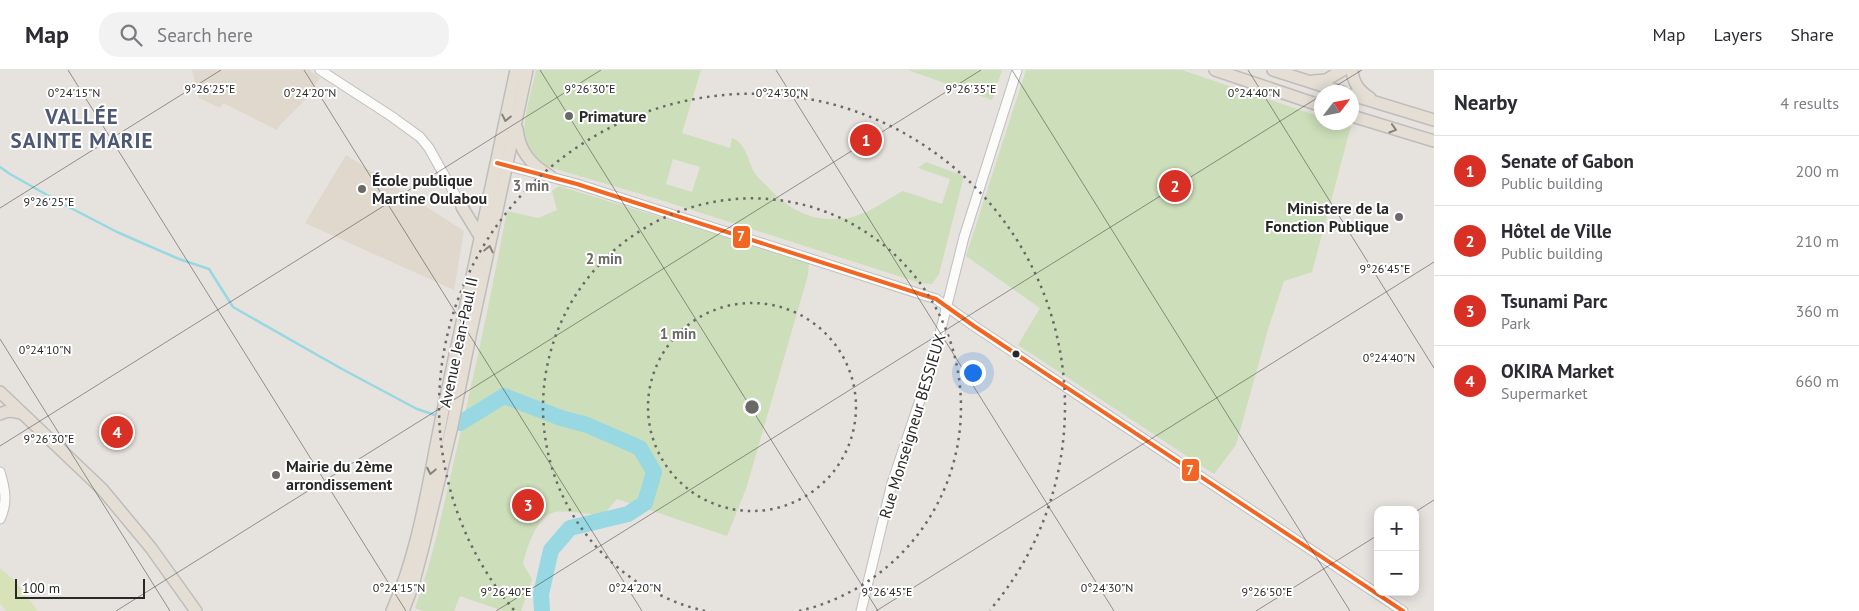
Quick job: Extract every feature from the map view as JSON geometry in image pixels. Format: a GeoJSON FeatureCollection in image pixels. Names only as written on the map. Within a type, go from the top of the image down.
{"type":"FeatureCollection","features":[{"type":"Feature","properties":{"kind":"main road","name":"Avenue Jean-Paul II"},"geometry":{"type":"LineString","coordinates":[[403,611],[413,585],[453,421],[502,164],[516,70]]}},
{"type":"Feature","properties":{"kind":"main road","name":"Avenue Jean-Paul II"},"geometry":{"type":"LineString","coordinates":[[392,611],[414,549],[488,204],[517,118],[527,70]]}},
{"type":"Feature","properties":{"kind":"main road"},"geometry":{"type":"LineString","coordinates":[[1215,70],[1314,103]]}},
{"type":"Feature","properties":{"kind":"main road"},"geometry":{"type":"LineString","coordinates":[[1273,70],[1318,85]]}},
{"type":"Feature","properties":{"kind":"main road"},"geometry":{"type":"LineString","coordinates":[[1308,82],[1326,80],[1343,70]]}},
{"type":"Feature","properties":{"kind":"main road"},"geometry":{"type":"LineString","coordinates":[[1352,70],[1353,78],[1360,91],[1384,106]]}},
{"type":"Feature","properties":{"kind":"main road"},"geometry":{"type":"LineString","coordinates":[[1359,97],[1434,120]]}},
{"type":"Feature","properties":{"kind":"main road"},"geometry":{"type":"LineString","coordinates":[[517,118],[519,142],[526,155],[533,164],[550,176]]}},
{"type":"Feature","properties":{"kind":"main road"},"geometry":{"type":"LineString","coordinates":[[1359,118],[1434,142]]}},
{"type":"Feature","properties":{"kind":"main road"},"geometry":{"type":"LineString","coordinates":[[462,207],[473,213],[483,210],[488,204]]}},
{"type":"Feature","properties":{"kind":"main road"},"geometry":{"type":"LineString","coordinates":[[462,207],[481,238]]}},
{"type":"Feature","properties":{"kind":"main road"},"geometry":{"type":"LineString","coordinates":[[0,392],[78,465],[119,508],[151,548],[193,608]]}},
{"type":"Feature","properties":{"kind":"main road"},"geometry":{"type":"LineString","coordinates":[[0,414],[6,411],[15,411],[24,415]]}},
{"type":"Feature","properties":{"kind":"street"},"geometry":{"type":"LineString","coordinates":[[320,70],[420,137],[429,148],[462,207]]}},
{"type":"Feature","properties":{"kind":"street","name":"Rue Monseigneur BESSIEUX"},"geometry":{"type":"LineString","coordinates":[[861,611],[892,483],[934,361],[964,237],[1017,70]]}},
{"type":"Feature","properties":{"kind":"street"},"geometry":{"type":"LineString","coordinates":[[502,164],[550,176],[936,299],[1403,611]]}},
{"type":"Feature","properties":{"kind":"street"},"geometry":{"type":"LineString","coordinates":[[0,472],[6,498],[0,519]]}},
{"type":"Feature","properties":{"kind":"shaded area"},"geometry":{"type":"Polygon","coordinates":[[[192,70],[309,70],[320,78],[306,99],[277,130],[223,103],[220,108],[199,98],[192,70]]]}},
{"type":"Feature","properties":{"kind":"shaded area","name":"École publique Martine Oulabou"},"geometry":{"type":"Polygon","coordinates":[[[346,155],[464,231],[454,290],[305,223],[346,155]]]}},
{"type":"Feature","properties":{"kind":"green space"},"geometry":{"type":"Polygon","coordinates":[[[536,70],[701,70],[682,133],[730,148],[732,138],[737,140],[744,148],[755,174],[775,195],[793,208],[813,217],[836,219],[855,216],[869,211],[903,191],[942,204],[950,179],[918,168],[926,162],[964,176],[939,274],[932,284],[920,283],[661,200],[542,165],[528,146],[524,132],[536,70]],[[673,159],[666,184],[692,192],[700,167],[673,159]]]}},
{"type":"Feature","properties":{"kind":"green space"},"geometry":{"type":"Polygon","coordinates":[[[908,70],[1002,70],[992,100],[908,70]]]}},
{"type":"Feature","properties":{"kind":"green space"},"geometry":{"type":"Polygon","coordinates":[[[1026,70],[1182,70],[1314,115],[1314,130],[1350,130],[1312,272],[1284,281],[1269,326],[1236,445],[1214,474],[1018,345],[1040,308],[966,256],[1026,70]]]}},
{"type":"Feature","properties":{"kind":"green space"},"geometry":{"type":"Polygon","coordinates":[[[559,186],[809,263],[808,275],[746,489],[727,536],[617,499],[603,515],[555,512],[548,515],[538,526],[527,549],[523,564],[532,579],[521,611],[503,611],[460,596],[454,611],[423,611],[415,608],[432,555],[468,402],[507,211],[538,218],[557,210],[552,191],[559,186]]]}},
{"type":"Feature","properties":{"kind":"green space"},"geometry":{"type":"Polygon","coordinates":[[[0,568],[15,581],[38,611],[6,611],[0,603],[0,568]]]}},
{"type":"Feature","properties":{"kind":"waterway"},"geometry":{"type":"LineString","coordinates":[[0,167],[63,204],[117,232],[179,259],[209,269],[233,307],[417,409],[438,416]]}},
{"type":"Feature","properties":{"kind":"waterway"},"geometry":{"type":"LineString","coordinates":[[460,423],[504,396],[561,418],[587,425],[640,448],[654,472],[645,503],[628,514],[570,528],[551,550],[541,594],[542,611]]}},
{"type":"Feature","properties":{"kind":"transit line","name":"7"},"geometry":{"type":"LineString","coordinates":[[497,163],[577,184],[936,299],[1403,611]]}},
{"type":"Feature","properties":{"kind":"place","name":"Primature"},"geometry":{"type":"Point","coordinates":[569,116]}},
{"type":"Feature","properties":{"kind":"place","name":"Senate of Gabon"},"geometry":{"type":"Point","coordinates":[866,140]}},
{"type":"Feature","properties":{"kind":"place","name":"Hôtel de Ville"},"geometry":{"type":"Point","coordinates":[1175,186]}},
{"type":"Feature","properties":{"kind":"place","name":"École publique Martine Oulabou"},"geometry":{"type":"Point","coordinates":[362,189]}},
{"type":"Feature","properties":{"kind":"place","name":"Ministere de la Fonction Publique"},"geometry":{"type":"Point","coordinates":[1399,217]}},
{"type":"Feature","properties":{"kind":"place","name":"OKIRA Market"},"geometry":{"type":"Point","coordinates":[117,432]}},
{"type":"Feature","properties":{"kind":"place","name":"Mairie du 2ème arrondissement"},"geometry":{"type":"Point","coordinates":[276,475]}},
{"type":"Feature","properties":{"kind":"place","name":"Tsunami Parc"},"geometry":{"type":"Point","coordinates":[528,505]}},
{"type":"Feature","properties":{"kind":"district","name":"VALLÉE SAINTE MARIE"},"geometry":{"type":"Point","coordinates":[82,129]}}]}
